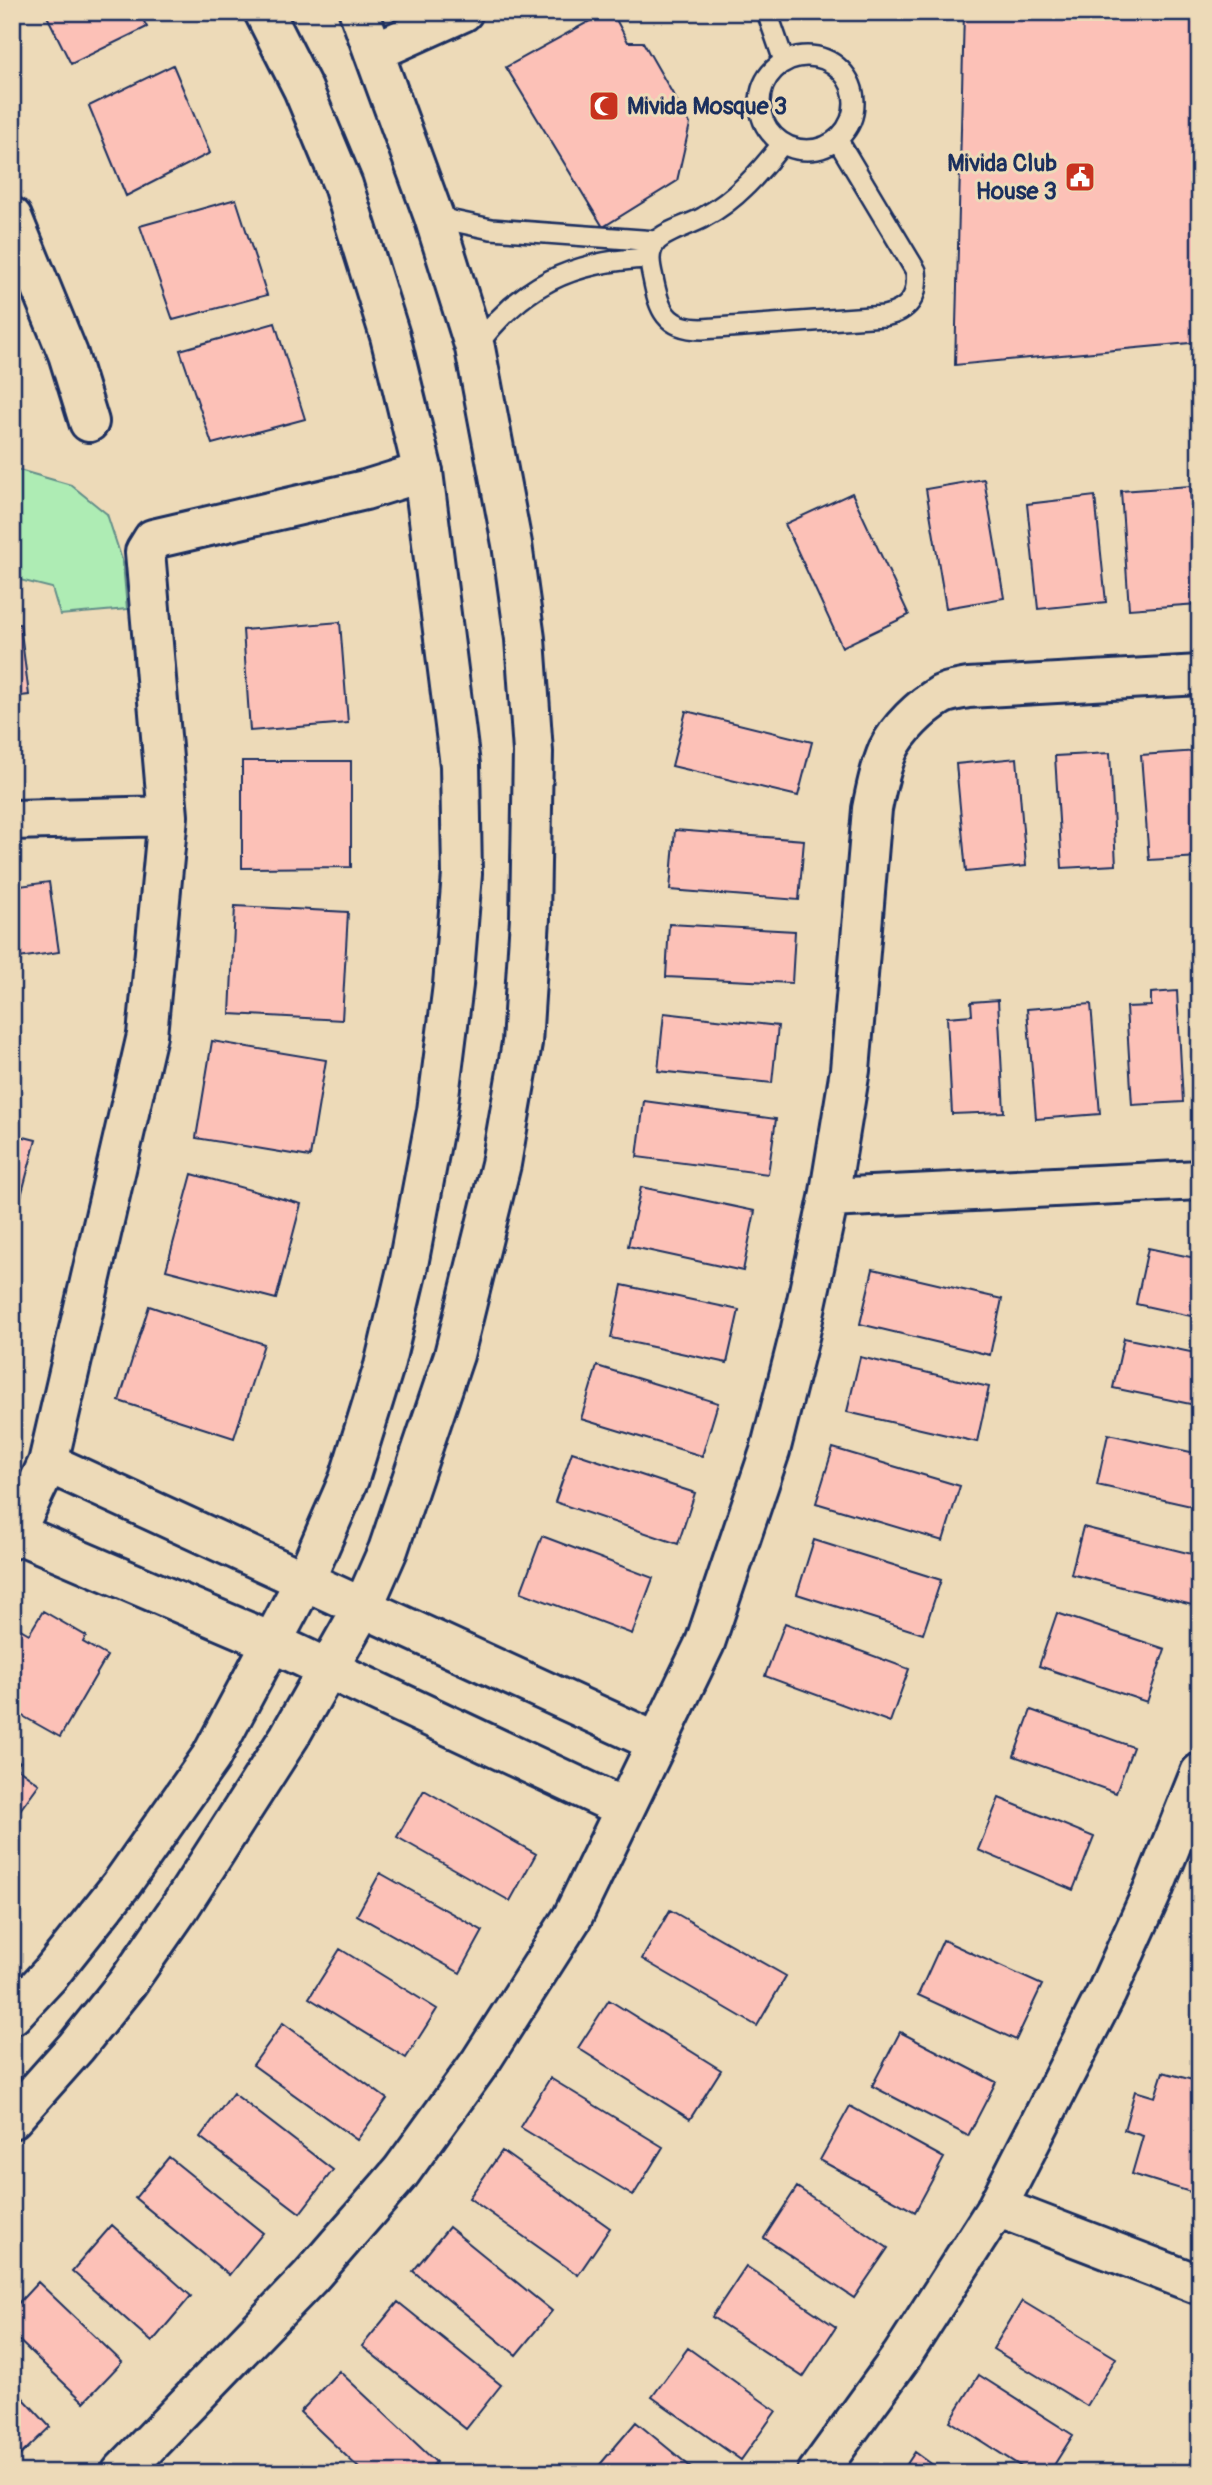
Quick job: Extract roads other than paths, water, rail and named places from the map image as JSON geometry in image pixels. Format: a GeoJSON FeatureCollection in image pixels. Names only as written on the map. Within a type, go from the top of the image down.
{"type":"FeatureCollection","features":[{"type":"Feature","properties":{"kind":"street"},"geometry":{"type":"LineString","coordinates":[[12,2015],[51,1973],[121,1885],[211,1757],[305,1580],[349,1479],[384,1366],[408,1265],[437,1111],[453,985],[462,874],[460,765],[423,472],[390,336],[343,185],[303,89],[264,12]]}},
{"type":"Feature","properties":{"kind":"street"},"geometry":{"type":"LineString","coordinates":[[12,2119],[128,1983],[289,1737],[363,1607],[388,1550],[454,1355],[501,1164],[522,1043],[530,918],[533,752],[525,639],[512,544],[475,348],[434,217],[359,12]]}},
{"type":"Feature","properties":{"kind":"street"},"geometry":{"type":"LineString","coordinates":[[374,52],[463,12]]}},
{"type":"Feature","properties":{"kind":"street"},"geometry":{"type":"LineString","coordinates":[[12,217],[68,354],[89,422]]}},
{"type":"Feature","properties":{"kind":"street"},"geometry":{"type":"LineString","coordinates":[[423,472],[365,490],[153,539],[145,552],[168,817],[147,1035],[48,1463],[14,1536],[271,1642],[624,1808]]}},
{"type":"Feature","properties":{"kind":"street"},"geometry":{"type":"LineString","coordinates":[[136,2469],[401,2172],[481,2062],[572,1918],[705,1643],[770,1451],[800,1333],[829,1198],[850,1070],[872,809],[889,749],[902,730],[924,708],[944,694],[968,688],[1200,675]]}},
{"type":"Feature","properties":{"kind":"street"},"geometry":{"type":"LineString","coordinates":[[12,820],[168,817]]}},
{"type":"Feature","properties":{"kind":"street"},"geometry":{"type":"LineString","coordinates":[[829,1198],[1200,1180]]}},
{"type":"Feature","properties":{"kind":"street"},"geometry":{"type":"LineString","coordinates":[[48,1463],[656,1742]]}},
{"type":"Feature","properties":{"kind":"street"},"geometry":{"type":"LineString","coordinates":[[817,2473],[901,2357],[996,2207],[1107,1992],[1153,1890],[1200,1773]]}},
{"type":"Feature","properties":{"kind":"street"},"geometry":{"type":"LineString","coordinates":[[996,2207],[1200,2285]]}},
{"type":"Feature","properties":{"kind":"lane"},"geometry":{"type":"LineString","coordinates":[[767,12],[784,61]]}},
{"type":"Feature","properties":{"kind":"lane"},"geometry":{"type":"LineString","coordinates":[[800,55],[816,55],[844,72],[852,87],[855,103],[852,120],[837,139],[831,145],[815,150],[798,150],[782,144],[770,133],[761,119],[759,102],[762,85],[771,71],[784,61],[800,55]]}},
{"type":"Feature","properties":{"kind":"lane"},"geometry":{"type":"LineString","coordinates":[[653,250],[658,305],[676,324],[688,329],[897,313],[908,306],[915,295],[918,283],[916,271],[837,139]]}},
{"type":"Feature","properties":{"kind":"lane"},"geometry":{"type":"LineString","coordinates":[[475,348],[492,325],[513,304],[537,287],[591,264],[653,250],[664,236],[705,217],[734,197],[760,172],[782,144]]}},
{"type":"Feature","properties":{"kind":"lane"},"geometry":{"type":"LineString","coordinates":[[434,217],[491,229],[653,250]]}},
{"type":"Feature","properties":{"kind":"place","name":"Mivida Mosque 3"},"geometry":{"type":"Point","coordinates":[604,106]}},
{"type":"Feature","properties":{"kind":"place","name":"Mivida Club House 3"},"geometry":{"type":"Point","coordinates":[1080,177]}}]}
